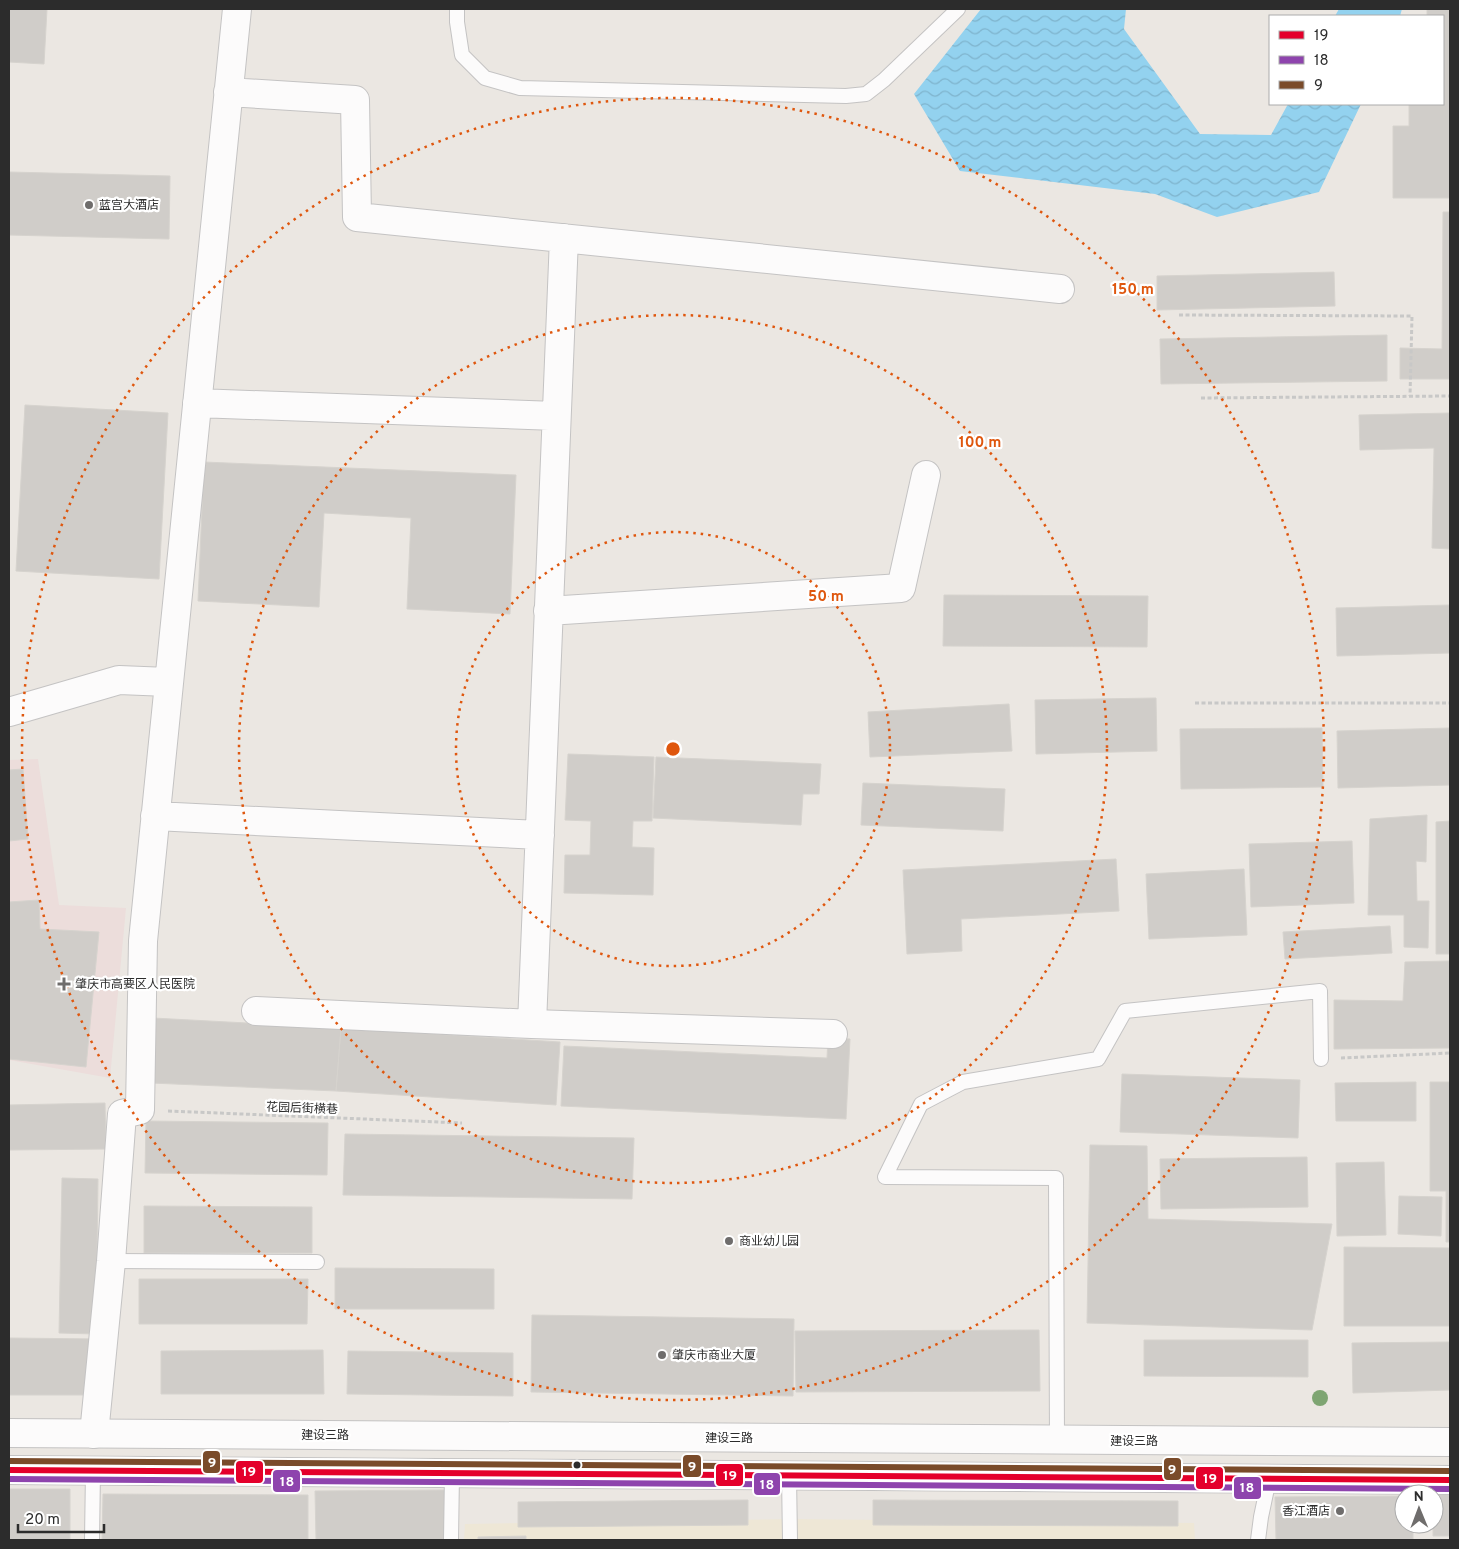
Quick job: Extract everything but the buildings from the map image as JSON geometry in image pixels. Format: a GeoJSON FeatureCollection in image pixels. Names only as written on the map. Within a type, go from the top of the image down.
{"type":"FeatureCollection","features":[{"type":"Feature","properties":{"kind":"street"},"geometry":{"type":"LineString","coordinates":[[94,1434],[111,1261],[122,1114],[140,1110],[143,941],[237,9]]}},
{"type":"Feature","properties":{"kind":"street"},"geometry":{"type":"LineString","coordinates":[[228,92],[355,100],[357,216],[1060,289]]}},
{"type":"Feature","properties":{"kind":"street"},"geometry":{"type":"LineString","coordinates":[[532,1024],[564,238]]}},
{"type":"Feature","properties":{"kind":"street"},"geometry":{"type":"LineString","coordinates":[[196,403],[556,416]]}},
{"type":"Feature","properties":{"kind":"street"},"geometry":{"type":"LineString","coordinates":[[548,610],[901,588],[926,475]]}},
{"type":"Feature","properties":{"kind":"street"},"geometry":{"type":"LineString","coordinates":[[9,712],[119,680],[168,682]]}},
{"type":"Feature","properties":{"kind":"street"},"geometry":{"type":"LineString","coordinates":[[155,816],[540,835]]}},
{"type":"Feature","properties":{"kind":"street"},"geometry":{"type":"LineString","coordinates":[[256,1010],[532,1024],[833,1034]]}},
{"type":"Feature","properties":{"kind":"street","name":"建设三路"},"geometry":{"type":"LineString","coordinates":[[9,1433],[1450,1442]]}},
{"type":"Feature","properties":{"kind":"street"},"geometry":{"type":"LineString","coordinates":[[9,1470],[1450,1480]]}},
{"type":"Feature","properties":{"kind":"lane"},"geometry":{"type":"LineString","coordinates":[[457,9],[462,54],[485,78],[520,88],[846,96],[866,94],[884,80],[958,9]]}},
{"type":"Feature","properties":{"kind":"lane"},"geometry":{"type":"LineString","coordinates":[[1057,1440],[1056,1178],[885,1177],[920,1104],[963,1082],[1098,1059],[1124,1011],[1320,992],[1321,1059]]}},
{"type":"Feature","properties":{"kind":"lane"},"geometry":{"type":"LineString","coordinates":[[111,1261],[317,1262]]}},
{"type":"Feature","properties":{"kind":"lane"},"geometry":{"type":"LineString","coordinates":[[92,1540],[93,1471]]}},
{"type":"Feature","properties":{"kind":"lane"},"geometry":{"type":"LineString","coordinates":[[451,1540],[452,1474]]}},
{"type":"Feature","properties":{"kind":"lane"},"geometry":{"type":"LineString","coordinates":[[790,1476],[790,1540]]}},
{"type":"Feature","properties":{"kind":"lane"},"geometry":{"type":"LineString","coordinates":[[1258,1540],[1269,1479]]}},
{"type":"Feature","properties":{"kind":"path"},"geometry":{"type":"LineString","coordinates":[[1179,315],[1412,316],[1410,396]]}},
{"type":"Feature","properties":{"kind":"path"},"geometry":{"type":"LineString","coordinates":[[1201,398],[1450,396]]}},
{"type":"Feature","properties":{"kind":"path"},"geometry":{"type":"LineString","coordinates":[[1195,703],[1450,703]]}},
{"type":"Feature","properties":{"kind":"path"},"geometry":{"type":"LineString","coordinates":[[1321,1059],[1450,1053]]}},
{"type":"Feature","properties":{"kind":"path","name":"花园后街横巷"},"geometry":{"type":"LineString","coordinates":[[140,1110],[462,1123]]}},
{"type":"Feature","properties":{"kind":"shaded area","name":"肇庆市高要区人民医院"},"geometry":{"type":"Polygon","coordinates":[[[38,759],[59,905],[126,908],[110,1078],[9,1060],[9,760],[38,759]]]}},
{"type":"Feature","properties":{"kind":"shaded area"},"geometry":{"type":"Polygon","coordinates":[[[790,1519],[1194,1523],[1195,1540],[464,1540],[465,1524],[790,1519]]]}},
{"type":"Feature","properties":{"kind":"water"},"geometry":{"type":"Polygon","coordinates":[[[981,9],[1126,9],[1124,29],[1200,134],[1271,135],[1287,105],[1361,105],[1319,192],[1217,217],[1155,194],[960,171],[914,94],[981,9]]]}},
{"type":"Feature","properties":{"kind":"water"},"geometry":{"type":"Polygon","coordinates":[[[1339,9],[1402,9],[1400,15],[1336,15],[1339,9]]]}},
{"type":"Feature","properties":{"kind":"transit line","name":"9"},"geometry":{"type":"LineString","coordinates":[[9,1461],[1450,1471]]}},
{"type":"Feature","properties":{"kind":"transit line","name":"19"},"geometry":{"type":"LineString","coordinates":[[9,1470],[1450,1480]]}},
{"type":"Feature","properties":{"kind":"transit line","name":"18"},"geometry":{"type":"LineString","coordinates":[[9,1479],[1450,1489]]}},
{"type":"Feature","properties":{"kind":"place","name":"蓝宫大酒店"},"geometry":{"type":"Point","coordinates":[89,205]}},
{"type":"Feature","properties":{"kind":"place","name":"肇庆市高要区人民医院"},"geometry":{"type":"Point","coordinates":[64,984]}},
{"type":"Feature","properties":{"kind":"place","name":"商业幼儿园"},"geometry":{"type":"Point","coordinates":[729,1241]}},
{"type":"Feature","properties":{"kind":"place","name":"肇庆市商业大厦"},"geometry":{"type":"Point","coordinates":[662,1355]}},
{"type":"Feature","properties":{"kind":"place","name":"香江酒店"},"geometry":{"type":"Point","coordinates":[1340,1511]}}]}
